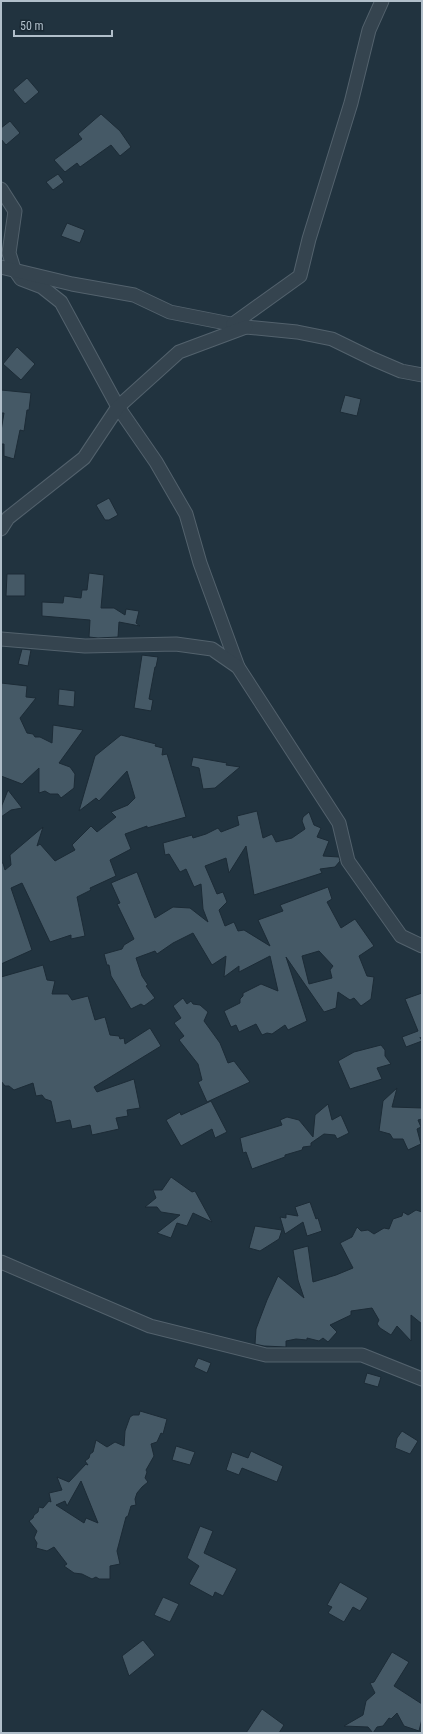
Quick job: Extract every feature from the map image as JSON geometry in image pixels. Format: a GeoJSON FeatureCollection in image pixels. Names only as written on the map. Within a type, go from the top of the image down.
{"type":"FeatureCollection","features":[{"type":"Feature","properties":{"kind":"street"},"geometry":{"type":"LineString","coordinates":[[233,324],[300,276],[309,239],[352,103],[370,30],[382,1]]}},
{"type":"Feature","properties":{"kind":"street"},"geometry":{"type":"LineString","coordinates":[[1,189],[15,211],[7,268]]}},
{"type":"Feature","properties":{"kind":"street"},"geometry":{"type":"LineString","coordinates":[[7,268],[72,284],[134,295],[170,312],[246,327],[297,332],[332,339],[372,359],[401,371],[422,375]]}},
{"type":"Feature","properties":{"kind":"street"},"geometry":{"type":"LineString","coordinates":[[7,268],[21,279],[42,287],[61,302],[118,407],[156,462],[186,514],[200,563],[238,667],[339,823],[348,861],[401,936],[422,946]]}},
{"type":"Feature","properties":{"kind":"street"},"geometry":{"type":"LineString","coordinates":[[1,530],[8,518],[84,458],[118,407],[179,352],[246,327]]}},
{"type":"Feature","properties":{"kind":"street"},"geometry":{"type":"LineString","coordinates":[[1,638],[85,646],[176,644],[212,649],[238,667]]}},
{"type":"Feature","properties":{"kind":"street"},"geometry":{"type":"LineString","coordinates":[[1,1262],[150,1326],[266,1355],[362,1355],[422,1379]]}},
{"type":"Feature","properties":{"kind":"building"},"geometry":{"type":"Polygon","coordinates":[[[27,78],[39,92],[25,104],[13,90],[27,78]]]}},
{"type":"Feature","properties":{"kind":"building"},"geometry":{"type":"Polygon","coordinates":[[[101,114],[120,131],[131,147],[120,156],[111,145],[80,167],[77,163],[65,172],[54,160],[82,139],[78,134],[101,114]]]}},
{"type":"Feature","properties":{"kind":"building"},"geometry":{"type":"Polygon","coordinates":[[[10,121],[20,133],[6,145],[1,139],[1,128],[10,121]]]}},
{"type":"Feature","properties":{"kind":"building"},"geometry":{"type":"Polygon","coordinates":[[[58,174],[64,182],[53,190],[46,182],[58,174]]]}},
{"type":"Feature","properties":{"kind":"building"},"geometry":{"type":"Polygon","coordinates":[[[67,223],[85,230],[80,243],[61,236],[67,223]]]}},
{"type":"Feature","properties":{"kind":"building"},"geometry":{"type":"Polygon","coordinates":[[[17,347],[35,364],[21,380],[3,364],[17,347]]]}},
{"type":"Feature","properties":{"kind":"building"},"geometry":{"type":"Polygon","coordinates":[[[1,390],[31,393],[24,431],[20,430],[14,459],[4,456],[4,444],[1,444],[1,431],[4,413],[1,413],[1,390]]]}},
{"type":"Feature","properties":{"kind":"building"},"geometry":{"type":"Polygon","coordinates":[[[345,395],[361,399],[357,416],[340,412],[345,395]]]}},
{"type":"Feature","properties":{"kind":"building"},"geometry":{"type":"Polygon","coordinates":[[[109,498],[118,515],[109,520],[105,520],[96,505],[109,498]]]}},
{"type":"Feature","properties":{"kind":"building"},"geometry":{"type":"Polygon","coordinates":[[[89,573],[104,575],[101,608],[114,608],[125,615],[126,609],[139,611],[136,623],[140,626],[119,622],[118,637],[98,638],[89,637],[90,620],[42,616],[42,602],[63,603],[64,596],[81,598],[82,590],[87,590],[89,573]]]}},
{"type":"Feature","properties":{"kind":"building"},"geometry":{"type":"Polygon","coordinates":[[[7,574],[25,574],[25,596],[6,596],[7,574]]]}},
{"type":"Feature","properties":{"kind":"building"},"geometry":{"type":"Polygon","coordinates":[[[22,649],[31,650],[28,666],[18,664],[22,649]]]}},
{"type":"Feature","properties":{"kind":"building"},"geometry":{"type":"Polygon","coordinates":[[[142,655],[158,657],[149,699],[153,700],[151,711],[134,708],[142,655]]]}},
{"type":"Feature","properties":{"kind":"building"},"geometry":{"type":"Polygon","coordinates":[[[1,683],[27,686],[26,697],[36,698],[20,718],[27,733],[33,734],[35,737],[40,737],[52,743],[53,725],[83,730],[59,763],[70,767],[75,774],[74,788],[61,798],[58,794],[50,794],[45,791],[39,793],[39,768],[22,784],[1,776],[1,683]]]}},
{"type":"Feature","properties":{"kind":"building"},"geometry":{"type":"Polygon","coordinates":[[[59,689],[75,691],[74,707],[58,705],[59,689]]]}},
{"type":"Feature","properties":{"kind":"building"},"geometry":{"type":"Polygon","coordinates":[[[121,735],[156,744],[155,746],[163,748],[162,755],[167,754],[186,817],[147,828],[147,826],[125,834],[131,849],[110,860],[116,876],[90,888],[91,890],[77,897],[85,936],[71,939],[71,935],[50,942],[22,883],[11,888],[32,950],[1,964],[1,863],[3,863],[5,870],[11,865],[10,855],[43,827],[37,846],[40,844],[55,861],[75,850],[72,845],[91,826],[97,832],[116,817],[111,812],[128,805],[135,798],[127,771],[99,801],[96,798],[79,811],[95,756],[121,735]]]}},
{"type":"Feature","properties":{"kind":"building"},"geometry":{"type":"Polygon","coordinates":[[[193,757],[227,763],[226,765],[240,767],[215,788],[203,789],[199,768],[191,766],[193,757]]]}},
{"type":"Feature","properties":{"kind":"building"},"geometry":{"type":"Polygon","coordinates":[[[8,790],[22,808],[11,810],[1,817],[2,805],[8,790]]]}},
{"type":"Feature","properties":{"kind":"building"},"geometry":{"type":"Polygon","coordinates":[[[257,811],[263,838],[272,834],[276,842],[292,838],[305,829],[302,821],[303,817],[309,812],[314,825],[321,828],[317,837],[329,841],[323,856],[339,857],[340,861],[335,867],[320,869],[322,873],[254,895],[246,846],[229,873],[226,858],[205,866],[217,894],[223,892],[227,902],[219,910],[225,926],[234,922],[238,931],[244,930],[270,946],[258,920],[283,911],[280,905],[328,887],[332,899],[327,902],[341,928],[355,919],[374,946],[359,956],[367,976],[374,977],[371,999],[361,1006],[354,998],[350,1000],[338,992],[336,1008],[324,1012],[286,957],[307,1021],[288,1030],[285,1025],[272,1034],[267,1033],[262,1035],[256,1024],[239,1032],[236,1025],[231,1027],[224,1011],[240,1003],[243,993],[261,984],[278,991],[270,956],[239,972],[239,966],[224,977],[226,956],[212,965],[193,933],[173,943],[157,954],[155,951],[136,958],[142,976],[148,985],[146,986],[155,998],[144,1006],[141,1004],[131,1009],[111,976],[109,965],[107,965],[104,954],[122,949],[124,945],[134,939],[117,904],[120,903],[111,883],[137,872],[155,918],[173,907],[190,908],[208,922],[203,909],[201,884],[194,887],[186,869],[180,872],[169,854],[165,855],[163,843],[192,835],[193,838],[218,828],[221,832],[239,825],[237,816],[257,811]],[[319,951],[302,956],[309,984],[332,978],[330,970],[333,966],[319,951]]]}},
{"type":"Feature","properties":{"kind":"building"},"geometry":{"type":"Polygon","coordinates":[[[43,965],[47,980],[55,981],[52,994],[68,994],[72,1000],[88,996],[95,1020],[105,1017],[110,1035],[119,1036],[120,1039],[124,1038],[125,1044],[150,1028],[161,1046],[94,1087],[97,1092],[134,1079],[140,1108],[127,1110],[128,1116],[116,1118],[119,1129],[92,1135],[90,1125],[72,1129],[70,1120],[56,1123],[51,1101],[45,1099],[42,1095],[36,1096],[33,1083],[14,1090],[9,1086],[5,1086],[1,1081],[1,977],[43,965]]]}},
{"type":"Feature","properties":{"kind":"building"},"geometry":{"type":"Polygon","coordinates":[[[422,993],[422,1040],[420,1037],[422,1041],[406,1047],[402,1037],[418,1031],[405,999],[422,993]]]}},
{"type":"Feature","properties":{"kind":"building"},"geometry":{"type":"Polygon","coordinates":[[[183,998],[187,1004],[191,1001],[193,1004],[200,1005],[208,1012],[204,1021],[220,1043],[228,1063],[234,1061],[250,1082],[207,1102],[198,1082],[202,1080],[198,1064],[179,1040],[184,1036],[174,1023],[181,1018],[173,1006],[183,998]]]}},
{"type":"Feature","properties":{"kind":"building"},"geometry":{"type":"Polygon","coordinates":[[[381,1045],[385,1050],[385,1056],[391,1064],[377,1068],[382,1079],[350,1089],[338,1061],[354,1052],[381,1045]]]}},
{"type":"Feature","properties":{"kind":"building"},"geometry":{"type":"Polygon","coordinates":[[[397,1088],[392,1107],[422,1108],[422,1119],[418,1120],[421,1127],[417,1129],[421,1144],[408,1150],[403,1139],[393,1139],[390,1134],[379,1131],[383,1101],[397,1088]]]}},
{"type":"Feature","properties":{"kind":"building"},"geometry":{"type":"Polygon","coordinates":[[[211,1101],[227,1132],[215,1138],[212,1129],[181,1146],[166,1120],[180,1112],[181,1115],[211,1101]]]}},
{"type":"Feature","properties":{"kind":"building"},"geometry":{"type":"Polygon","coordinates":[[[328,1104],[332,1120],[341,1115],[349,1133],[337,1139],[335,1135],[324,1134],[311,1143],[311,1146],[303,1147],[302,1150],[285,1155],[285,1157],[252,1169],[246,1152],[243,1153],[240,1138],[282,1125],[280,1120],[287,1117],[299,1120],[313,1137],[315,1115],[328,1104]]]}},
{"type":"Feature","properties":{"kind":"building"},"geometry":{"type":"Polygon","coordinates":[[[171,1177],[192,1192],[195,1191],[212,1222],[193,1213],[187,1226],[177,1223],[171,1238],[157,1233],[180,1215],[161,1212],[157,1207],[145,1207],[156,1198],[153,1190],[162,1190],[171,1177]]]}},
{"type":"Feature","properties":{"kind":"building"},"geometry":{"type":"Polygon","coordinates":[[[310,1202],[316,1219],[318,1218],[322,1231],[307,1236],[303,1222],[285,1234],[280,1217],[286,1218],[286,1214],[298,1216],[295,1207],[310,1202]]]}},
{"type":"Feature","properties":{"kind":"building"},"geometry":{"type":"Polygon","coordinates":[[[416,1210],[422,1212],[422,1324],[411,1315],[411,1341],[397,1326],[391,1335],[380,1328],[377,1324],[379,1320],[372,1308],[351,1311],[351,1315],[330,1325],[337,1332],[328,1342],[323,1338],[319,1341],[307,1338],[307,1340],[296,1339],[286,1341],[286,1347],[255,1344],[256,1329],[278,1276],[304,1298],[298,1280],[293,1250],[308,1246],[313,1282],[336,1275],[353,1268],[340,1243],[352,1237],[357,1227],[361,1231],[368,1230],[374,1234],[384,1228],[389,1229],[393,1219],[402,1216],[403,1212],[408,1215],[416,1210]]]}},
{"type":"Feature","properties":{"kind":"building"},"geometry":{"type":"Polygon","coordinates":[[[255,1226],[282,1230],[279,1239],[260,1251],[249,1248],[255,1226]]]}},
{"type":"Feature","properties":{"kind":"building"},"geometry":{"type":"Polygon","coordinates":[[[198,1358],[211,1363],[207,1373],[194,1367],[198,1358]]]}},
{"type":"Feature","properties":{"kind":"building"},"geometry":{"type":"Polygon","coordinates":[[[367,1373],[381,1377],[378,1387],[364,1383],[367,1373]]]}},
{"type":"Feature","properties":{"kind":"building"},"geometry":{"type":"Polygon","coordinates":[[[140,1411],[167,1419],[163,1434],[161,1433],[157,1442],[151,1444],[154,1456],[146,1470],[147,1472],[145,1478],[148,1482],[137,1493],[135,1499],[136,1505],[131,1506],[128,1516],[126,1517],[117,1551],[120,1564],[110,1566],[110,1579],[99,1579],[96,1577],[92,1579],[82,1574],[74,1573],[64,1566],[67,1564],[54,1547],[47,1551],[36,1548],[37,1543],[34,1538],[37,1531],[29,1521],[38,1512],[39,1507],[43,1508],[49,1501],[51,1502],[49,1493],[62,1490],[57,1477],[69,1482],[86,1464],[88,1465],[85,1461],[93,1452],[96,1440],[107,1447],[115,1442],[124,1446],[125,1431],[130,1417],[133,1415],[139,1415],[140,1411]],[[81,1481],[67,1506],[65,1501],[56,1505],[84,1523],[86,1518],[98,1523],[81,1481]]]}},
{"type":"Feature","properties":{"kind":"building"},"geometry":{"type":"Polygon","coordinates":[[[402,1431],[418,1441],[410,1454],[395,1448],[397,1438],[402,1431]]]}},
{"type":"Feature","properties":{"kind":"building"},"geometry":{"type":"Polygon","coordinates":[[[176,1446],[195,1452],[190,1465],[172,1460],[176,1446]]]}},
{"type":"Feature","properties":{"kind":"building"},"geometry":{"type":"Polygon","coordinates":[[[251,1451],[283,1466],[277,1482],[242,1468],[239,1475],[226,1470],[232,1452],[248,1458],[251,1451]]]}},
{"type":"Feature","properties":{"kind":"building"},"geometry":{"type":"Polygon","coordinates":[[[200,1526],[213,1531],[204,1553],[237,1569],[223,1596],[215,1592],[213,1597],[189,1584],[199,1566],[187,1558],[200,1526]]]}},
{"type":"Feature","properties":{"kind":"building"},"geometry":{"type":"Polygon","coordinates":[[[340,1582],[368,1598],[360,1611],[353,1607],[344,1622],[328,1613],[332,1607],[327,1605],[340,1582]]]}},
{"type":"Feature","properties":{"kind":"building"},"geometry":{"type":"Polygon","coordinates":[[[163,1597],[179,1604],[170,1622],[154,1615],[163,1597]]]}},
{"type":"Feature","properties":{"kind":"building"},"geometry":{"type":"Polygon","coordinates":[[[143,1640],[155,1655],[129,1676],[122,1656],[143,1640]]]}},
{"type":"Feature","properties":{"kind":"building"},"geometry":{"type":"Polygon","coordinates":[[[392,1652],[409,1662],[394,1686],[422,1704],[422,1719],[419,1731],[404,1726],[397,1713],[391,1719],[389,1718],[383,1726],[377,1727],[373,1733],[368,1727],[344,1726],[363,1715],[366,1701],[375,1693],[370,1683],[374,1682],[392,1652]]]}},
{"type":"Feature","properties":{"kind":"building"},"geometry":{"type":"Polygon","coordinates":[[[262,1709],[284,1725],[279,1733],[246,1733],[262,1709]]]}}]}
